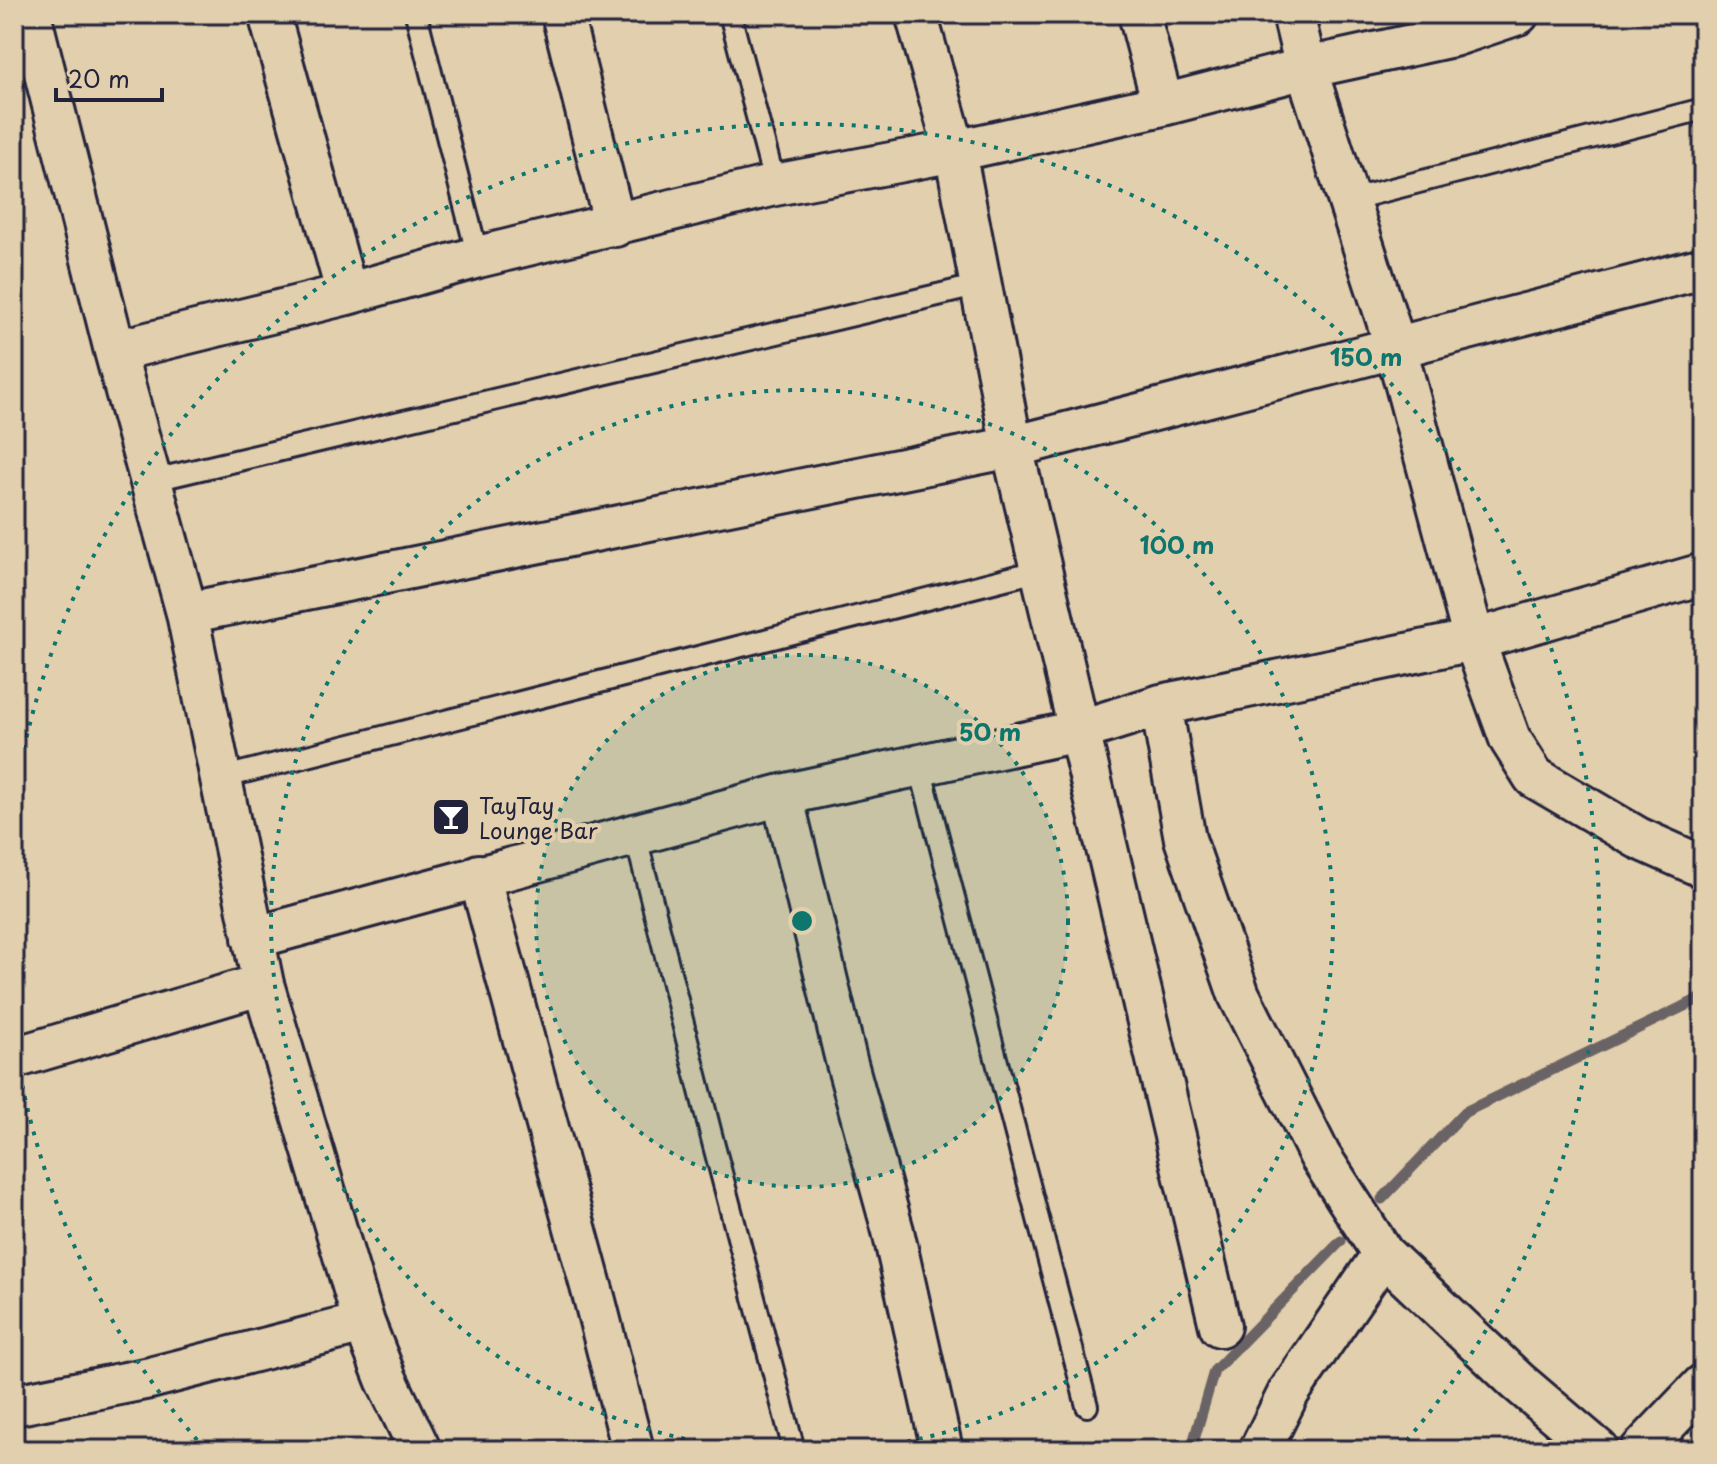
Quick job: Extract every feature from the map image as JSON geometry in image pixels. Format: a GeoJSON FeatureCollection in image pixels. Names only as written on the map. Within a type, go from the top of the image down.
{"type":"FeatureCollection","features":[{"type":"Feature","properties":{"kind":"street"},"geometry":{"type":"LineString","coordinates":[[30,14],[115,351],[187,613],[263,984],[364,1323],[386,1379],[420,1450]]}},
{"type":"Feature","properties":{"kind":"street"},"geometry":{"type":"LineString","coordinates":[[269,14],[347,294]]}},
{"type":"Feature","properties":{"kind":"street"},"geometry":{"type":"LineString","coordinates":[[562,14],[615,226]]}},
{"type":"Feature","properties":{"kind":"street"},"geometry":{"type":"LineString","coordinates":[[916,14],[955,151],[1012,447],[1220,1326]]}},
{"type":"Feature","properties":{"kind":"street"},"geometry":{"type":"LineString","coordinates":[[1139,14],[1163,105]]}},
{"type":"Feature","properties":{"kind":"street"},"geometry":{"type":"LineString","coordinates":[[1293,14],[1306,68],[1396,348],[1474,640],[1510,739],[1534,777],[1638,838],[1703,867]]}},
{"type":"Feature","properties":{"kind":"street"},"geometry":{"type":"LineString","coordinates":[[115,351],[347,294],[478,257],[775,185],[955,151],[1163,105],[1306,68],[1450,25],[1518,14]]}},
{"type":"Feature","properties":{"kind":"street"},"geometry":{"type":"LineString","coordinates":[[187,613],[1012,447],[1703,268]]}},
{"type":"Feature","properties":{"kind":"street"},"geometry":{"type":"LineString","coordinates":[[253,938],[782,795],[1078,731],[1161,705],[1474,640],[1703,574]]}},
{"type":"Feature","properties":{"kind":"street"},"geometry":{"type":"LineString","coordinates":[[1161,705],[1185,839],[1239,995],[1320,1156],[1383,1254],[1517,1381],[1598,1450]]}},
{"type":"Feature","properties":{"kind":"street"},"geometry":{"type":"LineString","coordinates":[[782,795],[846,1060],[893,1231],[942,1450]]}},
{"type":"Feature","properties":{"kind":"street"},"geometry":{"type":"LineString","coordinates":[[479,875],[633,1450]]}},
{"type":"Feature","properties":{"kind":"street"},"geometry":{"type":"LineString","coordinates":[[14,1058],[263,984]]}},
{"type":"Feature","properties":{"kind":"street"},"geometry":{"type":"LineString","coordinates":[[1260,1450],[1289,1392],[1383,1254]]}},
{"type":"Feature","properties":{"kind":"street"},"geometry":{"type":"LineString","coordinates":[[14,1405],[150,1378],[364,1323]]}},
{"type":"Feature","properties":{"kind":"street"},"geometry":{"type":"LineString","coordinates":[[1641,1450],[1703,1385]]}},
{"type":"Feature","properties":{"kind":"lane"},"geometry":{"type":"LineString","coordinates":[[416,14],[478,257]]}},
{"type":"Feature","properties":{"kind":"lane"},"geometry":{"type":"LineString","coordinates":[[730,14],[775,185]]}},
{"type":"Feature","properties":{"kind":"lane"},"geometry":{"type":"LineString","coordinates":[[1349,200],[1703,109]]}},
{"type":"Feature","properties":{"kind":"lane"},"geometry":{"type":"LineString","coordinates":[[150,481],[980,285]]}},
{"type":"Feature","properties":{"kind":"lane"},"geometry":{"type":"LineString","coordinates":[[221,778],[1041,570]]}},
{"type":"Feature","properties":{"kind":"lane"},"geometry":{"type":"LineString","coordinates":[[919,764],[1087,1406]]}},
{"type":"Feature","properties":{"kind":"lane"},"geometry":{"type":"LineString","coordinates":[[635,834],[794,1450]]}},
{"type":"Feature","properties":{"kind":"waterway"},"geometry":{"type":"LineString","coordinates":[[1382,1199],[1465,1112],[1703,997]]}},
{"type":"Feature","properties":{"kind":"waterway"},"geometry":{"type":"LineString","coordinates":[[1191,1450],[1214,1371],[1341,1241]]}},
{"type":"Feature","properties":{"kind":"place","name":"TayTay Lounge Bar"},"geometry":{"type":"Point","coordinates":[451,817]}}]}
